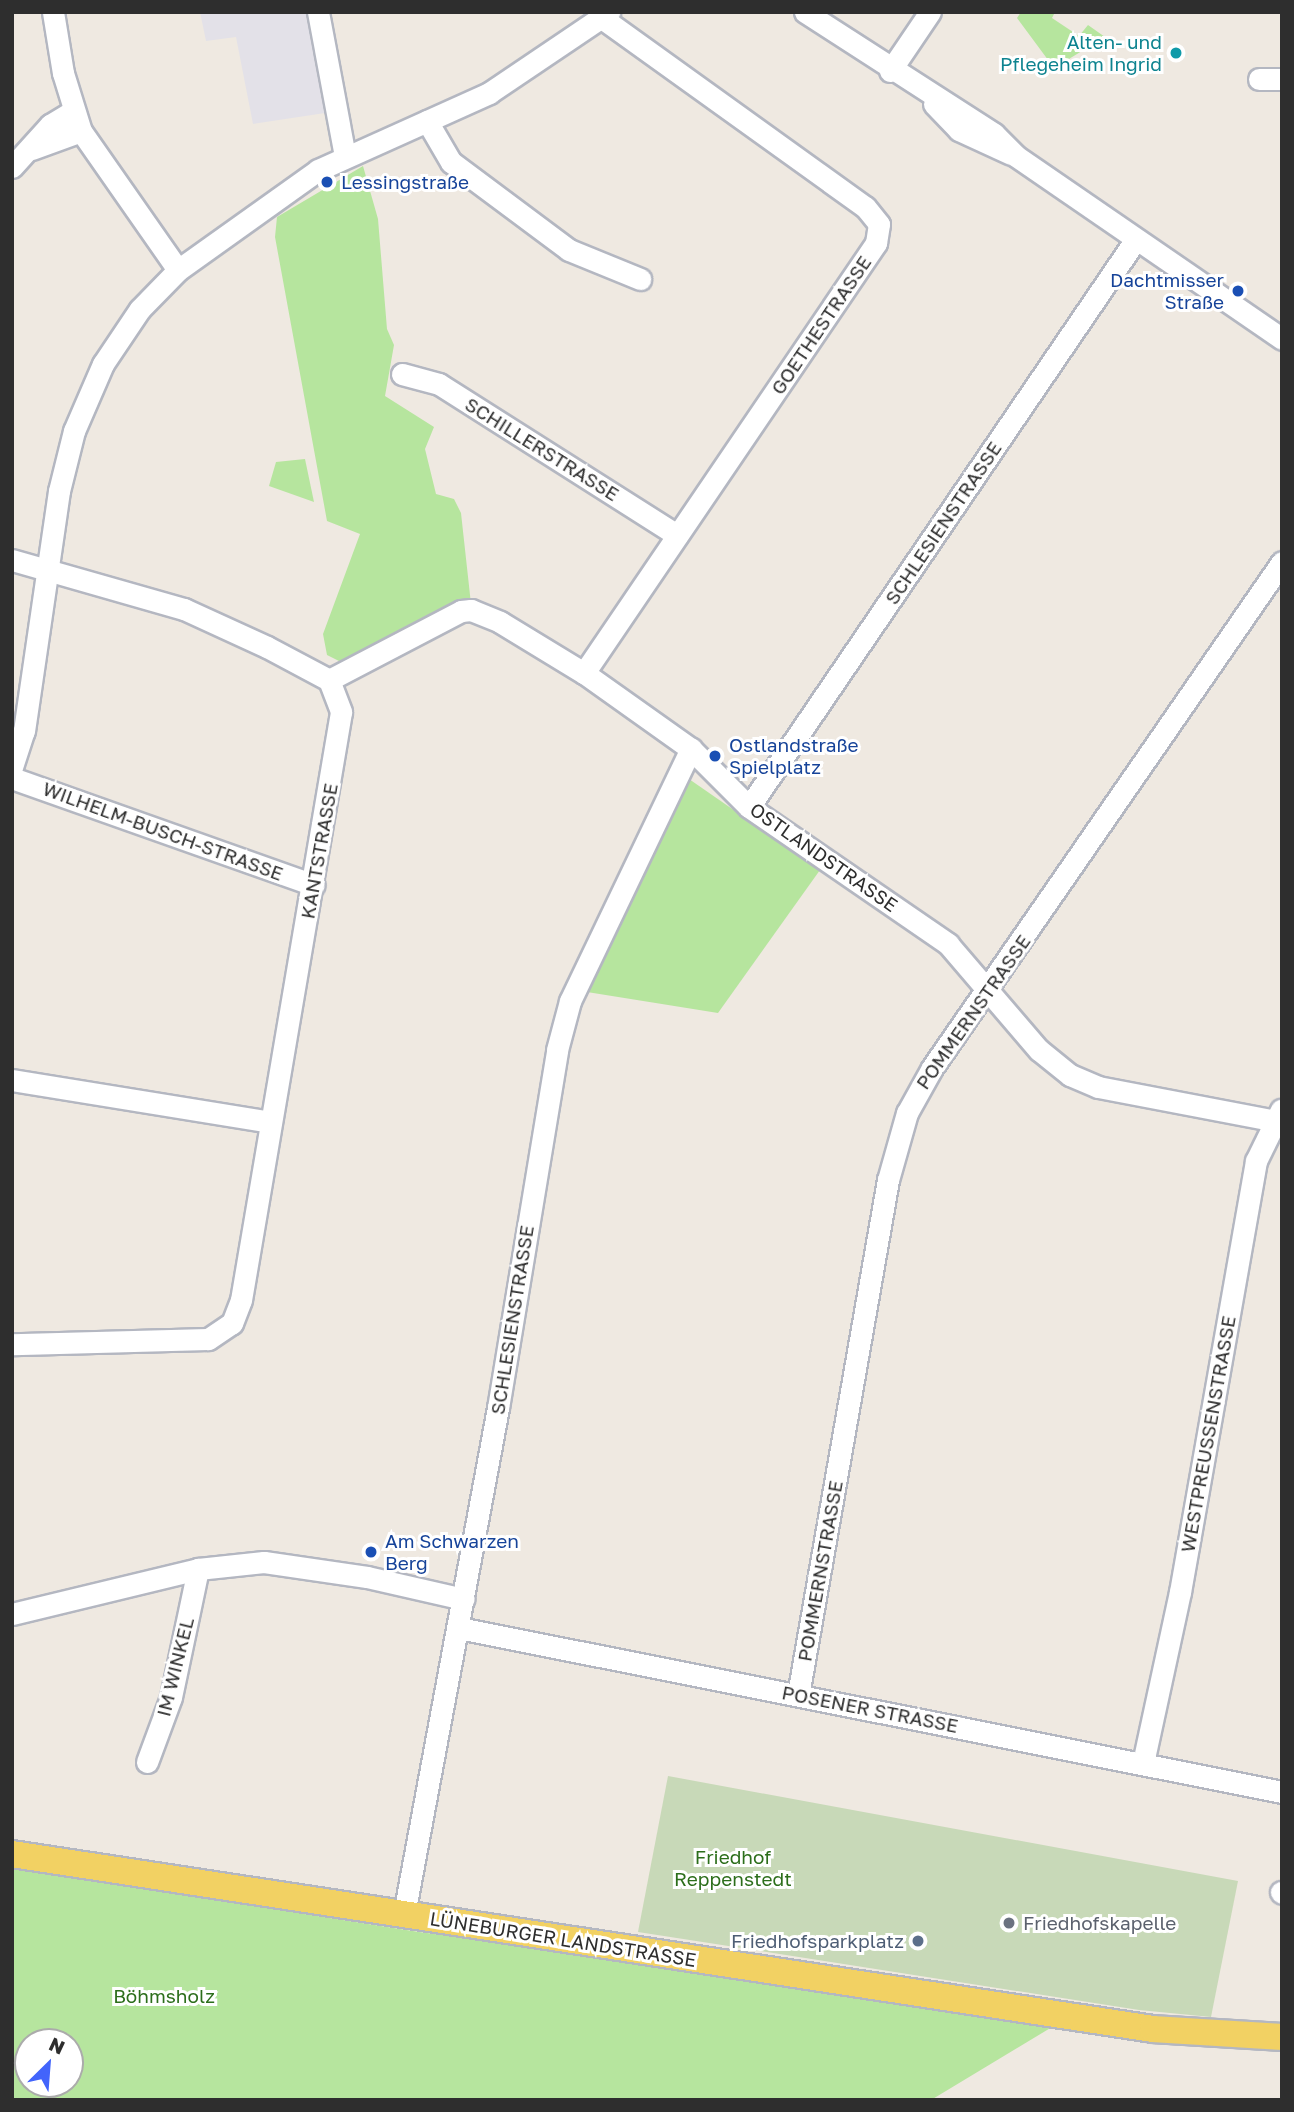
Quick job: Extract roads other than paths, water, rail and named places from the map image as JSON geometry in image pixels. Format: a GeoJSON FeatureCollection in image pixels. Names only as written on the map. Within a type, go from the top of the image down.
{"type":"FeatureCollection","features":[{"type":"Feature","properties":{"kind":"main road","name":"LÜNEBURGER LANDSTRASSE"},"geometry":{"type":"LineString","coordinates":[[12,1854],[1153,2029],[1282,2037]]}},
{"type":"Feature","properties":{"kind":"street"},"geometry":{"type":"LineString","coordinates":[[53,12],[77,121],[178,270]]}},
{"type":"Feature","properties":{"kind":"street"},"geometry":{"type":"LineString","coordinates":[[318,12],[345,156]]}},
{"type":"Feature","properties":{"kind":"street"},"geometry":{"type":"LineString","coordinates":[[805,12],[928,96],[994,134],[1016,156],[1282,339]]}},
{"type":"Feature","properties":{"kind":"street"},"geometry":{"type":"LineString","coordinates":[[890,71],[930,12]]}},
{"type":"Feature","properties":{"kind":"street"},"geometry":{"type":"LineString","coordinates":[[12,767],[35,671],[47,568],[74,431],[103,364],[140,309],[178,270],[267,204],[345,156],[489,93],[606,16]]}},
{"type":"Feature","properties":{"kind":"street","name":"GOETHESTRASSE"},"geometry":{"type":"LineString","coordinates":[[584,673],[876,243],[879,224],[866,207],[606,16]]}},
{"type":"Feature","properties":{"kind":"street"},"geometry":{"type":"LineString","coordinates":[[1259,79],[1282,79]]}},
{"type":"Feature","properties":{"kind":"street"},"geometry":{"type":"LineString","coordinates":[[12,167],[32,149],[50,125],[77,121]]}},
{"type":"Feature","properties":{"kind":"street"},"geometry":{"type":"LineString","coordinates":[[427,121],[451,162],[559,242],[640,279]]}},
{"type":"Feature","properties":{"kind":"street","name":"SCHLESIENSTRASSE"},"geometry":{"type":"LineString","coordinates":[[750,807],[1136,239]]}},
{"type":"Feature","properties":{"kind":"street","name":"SCHILLERSTRASSE"},"geometry":{"type":"LineString","coordinates":[[402,374],[439,384],[677,535]]}},
{"type":"Feature","properties":{"kind":"street"},"geometry":{"type":"LineString","coordinates":[[12,560],[184,608],[329,680]]}},
{"type":"Feature","properties":{"kind":"street","name":"POMMERNSTRASSE"},"geometry":{"type":"LineString","coordinates":[[798,1695],[894,1153],[914,1096],[1282,562]]}},
{"type":"Feature","properties":{"kind":"street","name":"OSTLANDSTRASSE"},"geometry":{"type":"LineString","coordinates":[[329,680],[458,613],[471,610],[584,673],[691,749],[750,807],[948,944],[1039,1050],[1070,1076],[1098,1087],[1279,1117]]}},
{"type":"Feature","properties":{"kind":"street","name":"KANTSTRASSE"},"geometry":{"type":"LineString","coordinates":[[12,1344],[208,1339],[232,1323],[241,1300],[314,885],[341,712],[329,680]]}},
{"type":"Feature","properties":{"kind":"street","name":"SCHLESIENSTRASSE"},"geometry":{"type":"LineString","coordinates":[[404,1914],[459,1628],[553,1070],[570,1001],[691,749]]}},
{"type":"Feature","properties":{"kind":"street","name":"WILHELM-BUSCH-STRASSE"},"geometry":{"type":"LineString","coordinates":[[12,778],[314,885]]}},
{"type":"Feature","properties":{"kind":"street"},"geometry":{"type":"LineString","coordinates":[[12,1080],[271,1122]]}},
{"type":"Feature","properties":{"kind":"street","name":"WESTPREUSSENSTRASSE"},"geometry":{"type":"LineString","coordinates":[[1143,1763],[1180,1592],[1256,1161],[1279,1117]]}},
{"type":"Feature","properties":{"kind":"street"},"geometry":{"type":"LineString","coordinates":[[12,1614],[198,1569],[264,1562],[367,1577],[464,1599]]}},
{"type":"Feature","properties":{"kind":"street","name":"IM WINKEL"},"geometry":{"type":"LineString","coordinates":[[147,1762],[171,1698],[198,1569]]}},
{"type":"Feature","properties":{"kind":"street","name":"POSENER STRASSE"},"geometry":{"type":"LineString","coordinates":[[459,1628],[1282,1792]]}},
{"type":"Feature","properties":{"kind":"place","name":"Alten- und Pflegeheim Ingrid"},"geometry":{"type":"Point","coordinates":[1176,53]}},
{"type":"Feature","properties":{"kind":"place","name":"Lessingstraße"},"geometry":{"type":"Point","coordinates":[327,182]}},
{"type":"Feature","properties":{"kind":"place","name":"Dachtmisser Straße"},"geometry":{"type":"Point","coordinates":[1238,291]}},
{"type":"Feature","properties":{"kind":"place","name":"Ostlandstraße Spielplatz"},"geometry":{"type":"Point","coordinates":[715,756]}},
{"type":"Feature","properties":{"kind":"place","name":"Am Schwarzen Berg"},"geometry":{"type":"Point","coordinates":[371,1552]}},
{"type":"Feature","properties":{"kind":"place","name":"Friedhofskapelle"},"geometry":{"type":"Point","coordinates":[1009,1923]}},
{"type":"Feature","properties":{"kind":"place","name":"Friedhofsparkplatz"},"geometry":{"type":"Point","coordinates":[918,1941]}},
{"type":"Feature","properties":{"kind":"park label","name":"Friedhof Reppenstedt"},"geometry":{"type":"Point","coordinates":[733,1868]}},
{"type":"Feature","properties":{"kind":"park label","name":"Böhmsholz"},"geometry":{"type":"Point","coordinates":[164,1996]}}]}
